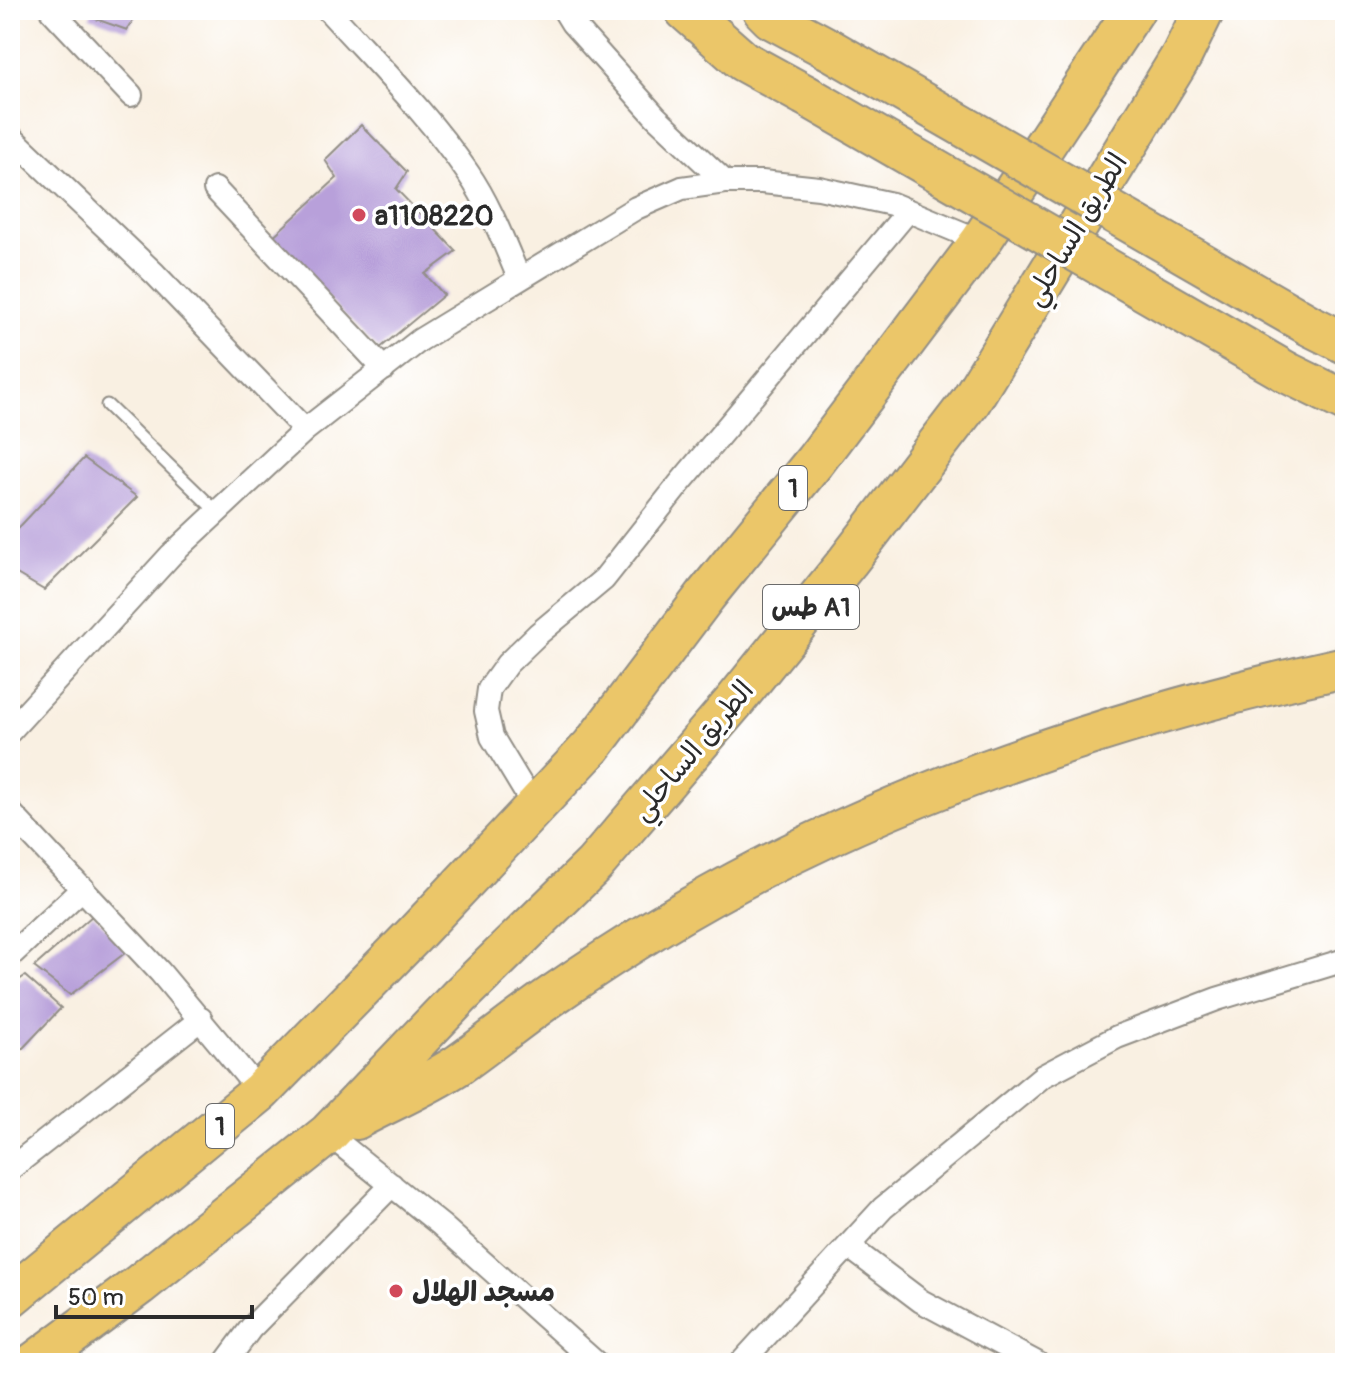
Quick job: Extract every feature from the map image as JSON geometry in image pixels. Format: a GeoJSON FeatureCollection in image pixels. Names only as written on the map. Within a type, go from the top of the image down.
{"type":"FeatureCollection","features":[{"type":"Feature","properties":{"kind":"highway"},"geometry":{"type":"LineString","coordinates":[[685,10],[743,61],[1288,373],[1345,401]]}},
{"type":"Feature","properties":{"kind":"highway"},"geometry":{"type":"LineString","coordinates":[[763,10],[771,18],[1328,335]]}},
{"type":"Feature","properties":{"kind":"highway","name":"1"},"geometry":{"type":"LineString","coordinates":[[10,1297],[260,1092],[592,746],[706,595],[815,461],[981,241],[1134,10]]}},
{"type":"Feature","properties":{"kind":"highway","name":"الطريق الساحلي"},"geometry":{"type":"LineString","coordinates":[[34,1363],[139,1285],[328,1134],[460,996],[594,865],[734,702],[848,561],[970,402],[1182,55],[1204,10]]}},
{"type":"Feature","properties":{"kind":"highway"},"geometry":{"type":"LineString","coordinates":[[328,1134],[459,1064],[557,992],[762,869],[917,796],[1103,730],[1345,667]]}},
{"type":"Feature","properties":{"kind":"street"},"geometry":{"type":"LineString","coordinates":[[51,10],[131,95]]}},
{"type":"Feature","properties":{"kind":"street"},"geometry":{"type":"LineString","coordinates":[[328,10],[438,133],[469,175],[519,278]]}},
{"type":"Feature","properties":{"kind":"street"},"geometry":{"type":"LineString","coordinates":[[564,10],[572,23],[656,117],[725,182]]}},
{"type":"Feature","properties":{"kind":"street"},"geometry":{"type":"LineString","coordinates":[[10,136],[155,274],[305,430]]}},
{"type":"Feature","properties":{"kind":"street"},"geometry":{"type":"LineString","coordinates":[[10,731],[171,555],[305,430],[420,340],[636,208],[682,188],[725,182],[762,182],[819,188],[892,204],[981,241]]}},
{"type":"Feature","properties":{"kind":"street"},"geometry":{"type":"LineString","coordinates":[[215,189],[384,369]]}},
{"type":"Feature","properties":{"kind":"street"},"geometry":{"type":"LineString","coordinates":[[535,808],[492,737],[486,711],[489,689],[507,664],[538,634],[604,579],[680,483],[908,211]]}},
{"type":"Feature","properties":{"kind":"street"},"geometry":{"type":"LineString","coordinates":[[10,812],[201,1019],[260,1092]]}},
{"type":"Feature","properties":{"kind":"street"},"geometry":{"type":"LineString","coordinates":[[10,956],[83,888]]}},
{"type":"Feature","properties":{"kind":"street"},"geometry":{"type":"LineString","coordinates":[[741,1363],[883,1208],[1043,1076],[1117,1037],[1217,999],[1345,960]]}},
{"type":"Feature","properties":{"kind":"street"},"geometry":{"type":"LineString","coordinates":[[10,1169],[201,1019]]}},
{"type":"Feature","properties":{"kind":"street"},"geometry":{"type":"LineString","coordinates":[[328,1134],[441,1225],[596,1363]]}},
{"type":"Feature","properties":{"kind":"street"},"geometry":{"type":"LineString","coordinates":[[225,1363],[251,1328],[392,1185]]}},
{"type":"Feature","properties":{"kind":"street"},"geometry":{"type":"LineString","coordinates":[[848,1246],[921,1301],[1037,1363]]}},
{"type":"Feature","properties":{"kind":"lane"},"geometry":{"type":"LineString","coordinates":[[107,405],[217,512]]}},
{"type":"Feature","properties":{"kind":"building"},"geometry":{"type":"Polygon","coordinates":[[[93,10],[139,10],[127,30],[90,17],[93,10]]]}},
{"type":"Feature","properties":{"kind":"building","name":"a1108220"},"geometry":{"type":"Polygon","coordinates":[[[361,125],[407,172],[396,189],[456,251],[425,274],[444,295],[379,349],[269,240],[337,178],[325,160],[361,125]]]}},
{"type":"Feature","properties":{"kind":"building"},"geometry":{"type":"Polygon","coordinates":[[[84,458],[137,497],[44,590],[10,570],[10,537],[84,458]]]}},
{"type":"Feature","properties":{"kind":"building"},"geometry":{"type":"Polygon","coordinates":[[[93,915],[129,950],[70,995],[34,967],[93,915]]]}},
{"type":"Feature","properties":{"kind":"building"},"geometry":{"type":"Polygon","coordinates":[[[25,976],[61,1008],[22,1049],[10,1038],[10,986],[25,976]]]}},
{"type":"Feature","properties":{"kind":"place","name":"a1108220"},"geometry":{"type":"Point","coordinates":[359,215]}},
{"type":"Feature","properties":{"kind":"place","name":"مسجد الهلال"},"geometry":{"type":"Point","coordinates":[396,1291]}}]}
